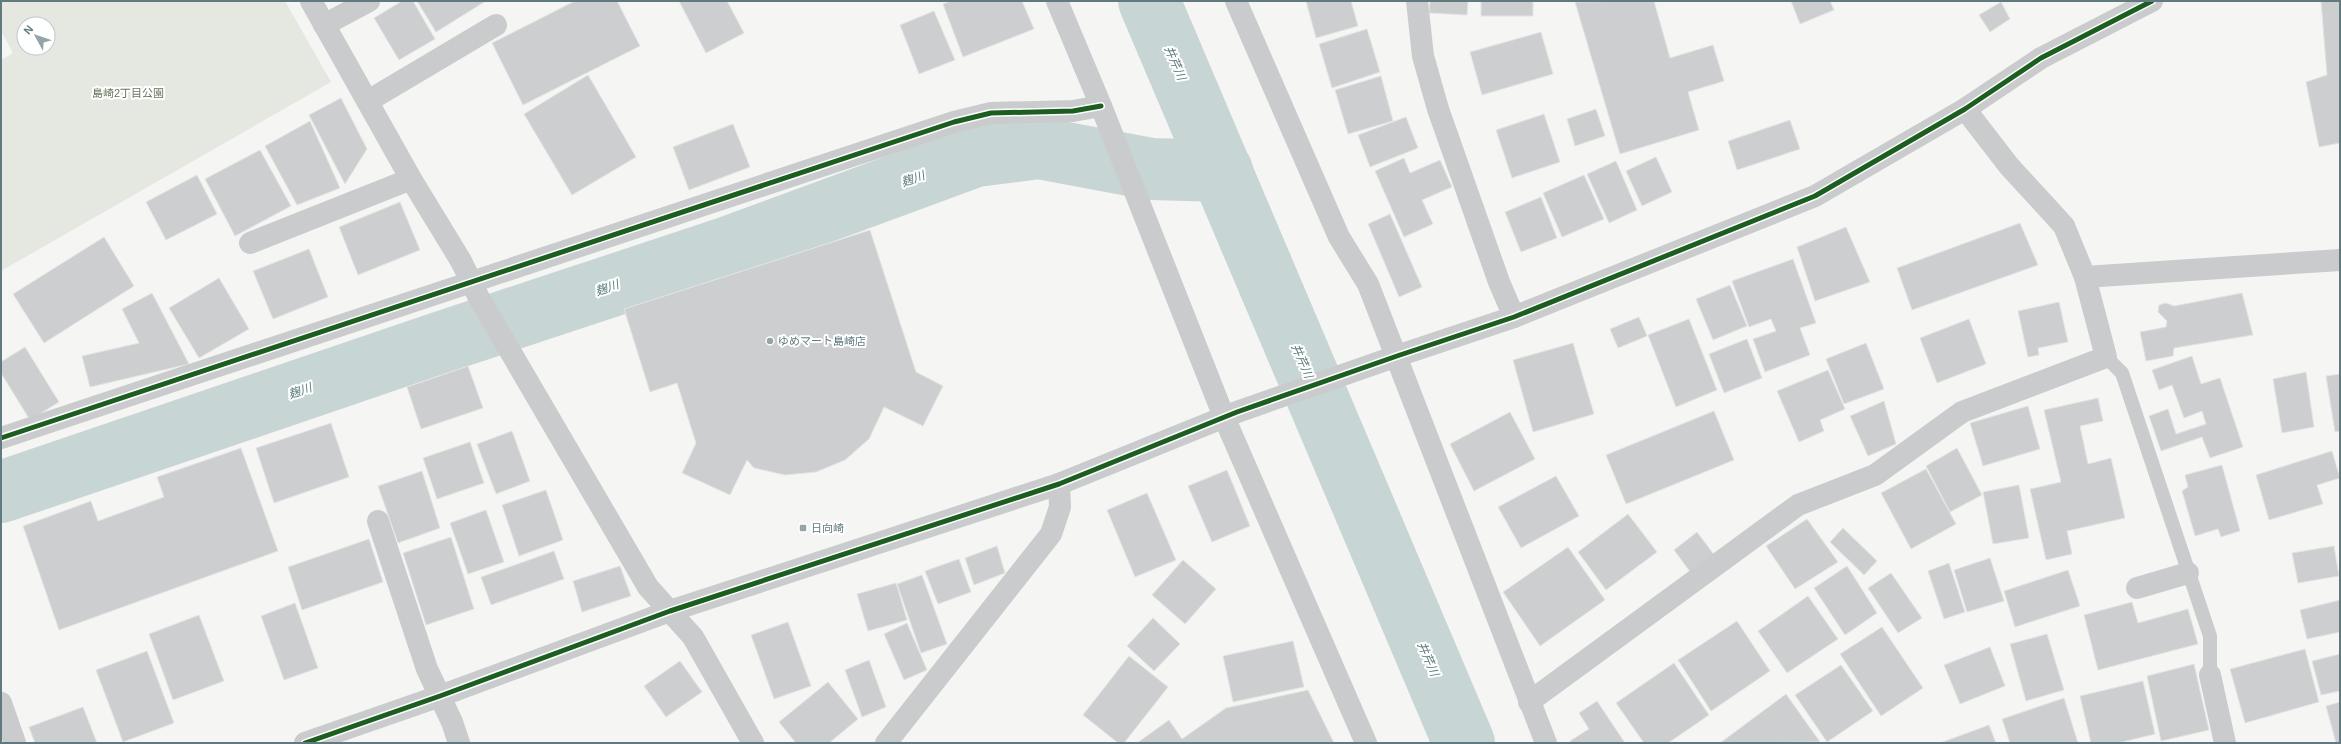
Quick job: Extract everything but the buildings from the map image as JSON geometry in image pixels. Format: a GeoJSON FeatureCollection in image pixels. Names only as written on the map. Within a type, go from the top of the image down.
{"type":"FeatureCollection","features":[{"type":"Feature","properties":{"kind":"street"},"geometry":{"type":"LineString","coordinates":[[311,1],[411,179],[461,261],[475,290],[648,587],[692,637],[753,743]]}},
{"type":"Feature","properties":{"kind":"street"},"geometry":{"type":"LineString","coordinates":[[324,25],[369,1]]}},
{"type":"Feature","properties":{"kind":"street"},"geometry":{"type":"LineString","coordinates":[[1057,1],[1134,187],[1231,414],[1366,743]]}},
{"type":"Feature","properties":{"kind":"street"},"geometry":{"type":"LineString","coordinates":[[1236,1],[1339,237],[1368,284],[1546,743]]}},
{"type":"Feature","properties":{"kind":"street"},"geometry":{"type":"LineString","coordinates":[[1417,1],[1423,56],[1438,109],[1499,282],[1514,317]]}},
{"type":"Feature","properties":{"kind":"street"},"geometry":{"type":"LineString","coordinates":[[304,743],[440,696],[670,611],[1059,484],[1231,414],[1514,317],[1815,196],[1965,110],[2041,58],[2152,1]]}},
{"type":"Feature","properties":{"kind":"street"},"geometry":{"type":"LineString","coordinates":[[368,101],[496,25]]}},
{"type":"Feature","properties":{"kind":"street"},"geometry":{"type":"LineString","coordinates":[[1,438],[475,290],[954,122],[991,113],[1073,111],[1101,106]]}},
{"type":"Feature","properties":{"kind":"street"},"geometry":{"type":"LineString","coordinates":[[1529,702],[1798,505],[1875,475],[1962,412],[2106,357],[2086,277],[2064,226],[2009,166],[1965,110]]}},
{"type":"Feature","properties":{"kind":"street"},"geometry":{"type":"LineString","coordinates":[[250,243],[411,179]]}},
{"type":"Feature","properties":{"kind":"street"},"geometry":{"type":"LineString","coordinates":[[2086,277],[2340,260]]}},
{"type":"Feature","properties":{"kind":"street"},"geometry":{"type":"LineString","coordinates":[[886,743],[1051,534],[1060,506],[1059,484]]}},
{"type":"Feature","properties":{"kind":"street"},"geometry":{"type":"LineString","coordinates":[[378,520],[427,669],[440,696],[459,743]]}},
{"type":"Feature","properties":{"kind":"street"},"geometry":{"type":"LineString","coordinates":[[2137,588],[2188,573]]}},
{"type":"Feature","properties":{"kind":"street"},"geometry":{"type":"LineString","coordinates":[[2210,675],[2225,743]]}},
{"type":"Feature","properties":{"kind":"street"},"geometry":{"type":"LineString","coordinates":[[1,703],[15,743]]}},
{"type":"Feature","properties":{"kind":"lane"},"geometry":{"type":"LineString","coordinates":[[2106,357],[2122,373],[2210,636],[2210,675]]}},
{"type":"Feature","properties":{"kind":"green space","name":"島崎2丁目公園"},"geometry":{"type":"Polygon","coordinates":[[[1,1],[285,1],[331,82],[1,271],[1,60],[13,53],[1,31],[1,1]]]}},
{"type":"Feature","properties":{"kind":"waterway","name":"井芹川"},"geometry":{"type":"LineString","coordinates":[[1149,1],[1464,743]]}},
{"type":"Feature","properties":{"kind":"waterway","name":"麹川"},"geometry":{"type":"LineString","coordinates":[[1,492],[430,346],[723,249],[976,156],[1039,148],[1151,169],[1222,171]]}},
{"type":"Feature","properties":{"kind":"cycle path"},"geometry":{"type":"LineString","coordinates":[[305,743],[440,696],[670,611],[1059,484],[1237,412],[1514,317],[1815,196],[1965,109],[2041,58],[2152,1]]}},
{"type":"Feature","properties":{"kind":"cycle path"},"geometry":{"type":"LineString","coordinates":[[1,438],[954,122],[991,113],[1073,111],[1101,106]]}},
{"type":"Feature","properties":{"kind":"place","name":"ゆめマート島崎店"},"geometry":{"type":"Point","coordinates":[770,341]}},
{"type":"Feature","properties":{"kind":"place","name":"日向崎"},"geometry":{"type":"Point","coordinates":[803,528]}}]}
